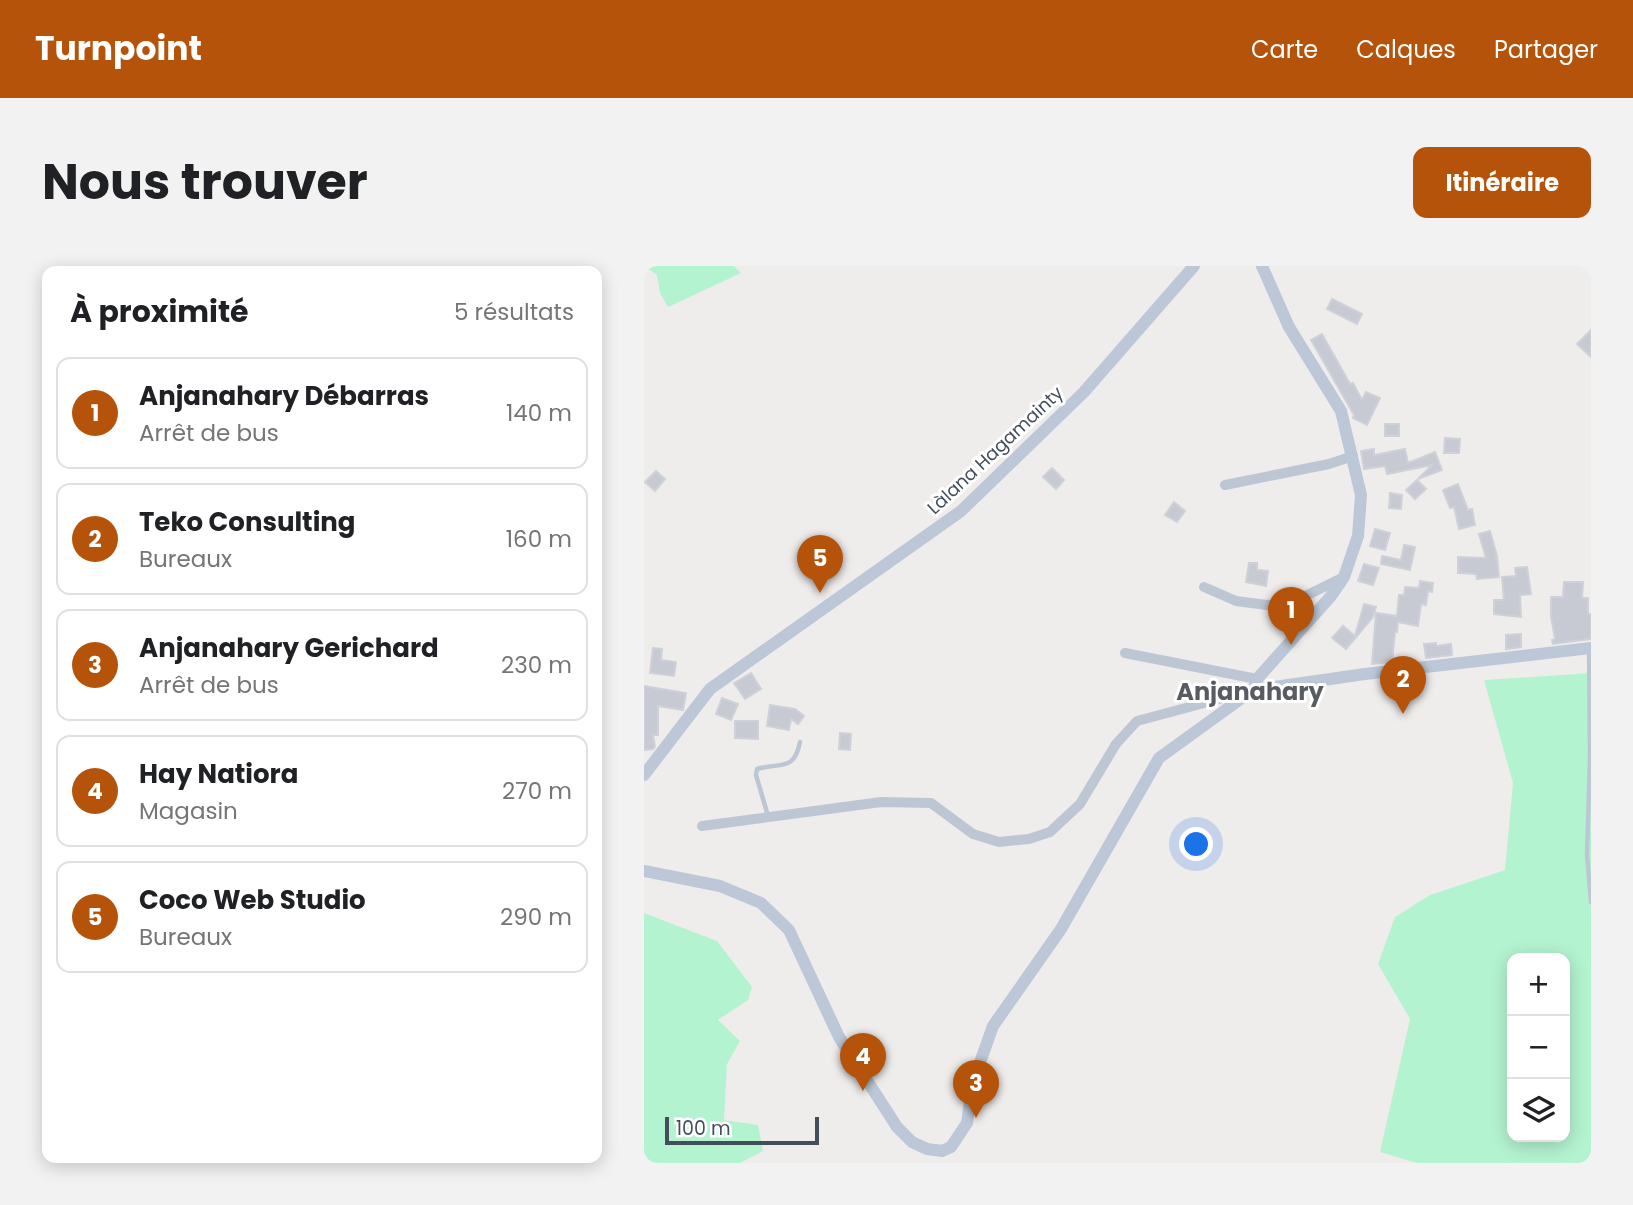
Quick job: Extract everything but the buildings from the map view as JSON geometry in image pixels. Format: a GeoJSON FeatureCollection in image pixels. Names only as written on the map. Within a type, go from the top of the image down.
{"type":"FeatureCollection","features":[{"type":"Feature","properties":{"kind":"main road","name":"Làlana Hagamainty"},"geometry":{"type":"LineString","coordinates":[[644,775],[710,689],[961,511],[1084,392],[1194,266]]}},
{"type":"Feature","properties":{"kind":"main road"},"geometry":{"type":"LineString","coordinates":[[644,871],[720,886],[761,904],[789,930],[839,1037],[897,1127],[912,1142],[927,1149],[942,1151],[951,1147],[967,1123],[973,1082],[993,1026],[1061,929],[1159,758],[1255,684],[1331,596],[1344,577],[1358,536],[1361,507],[1353,456],[1341,411],[1289,327],[1262,266]]}},
{"type":"Feature","properties":{"kind":"main road"},"geometry":{"type":"LineString","coordinates":[[1255,684],[1590,648]]}},
{"type":"Feature","properties":{"kind":"street"},"geometry":{"type":"LineString","coordinates":[[1225,485],[1329,464],[1353,456]]}},
{"type":"Feature","properties":{"kind":"street"},"geometry":{"type":"LineString","coordinates":[[1204,587],[1236,601],[1283,607],[1344,577]]}},
{"type":"Feature","properties":{"kind":"street"},"geometry":{"type":"LineString","coordinates":[[1125,653],[1255,684]]}},
{"type":"Feature","properties":{"kind":"street"},"geometry":{"type":"LineString","coordinates":[[702,826],[881,802],[930,803],[973,834],[999,842],[1029,839],[1050,832],[1080,804],[1116,744],[1136,721],[1255,684]]}},
{"type":"Feature","properties":{"kind":"lane"},"geometry":{"type":"LineString","coordinates":[[1590,648],[1587,855],[1591,902]]}},
{"type":"Feature","properties":{"kind":"lane"},"geometry":{"type":"LineString","coordinates":[[768,816],[756,775],[757,769],[790,764],[797,757],[800,742]]}},
{"type":"Feature","properties":{"kind":"green space"},"geometry":{"type":"Polygon","coordinates":[[[644,266],[734,266],[741,273],[668,307],[660,293],[657,275],[644,266]]]}},
{"type":"Feature","properties":{"kind":"green space"},"geometry":{"type":"Polygon","coordinates":[[[1591,673],[1591,1160],[1588,1163],[1417,1163],[1380,1152],[1410,1019],[1378,964],[1395,917],[1430,895],[1505,870],[1513,783],[1484,680],[1591,673]]]}},
{"type":"Feature","properties":{"kind":"green space"},"geometry":{"type":"Polygon","coordinates":[[[644,913],[717,941],[752,987],[748,1000],[718,1020],[740,1041],[727,1064],[724,1120],[758,1125],[763,1151],[740,1163],[644,1163],[644,913]]]}},
{"type":"Feature","properties":{"kind":"place","name":"Coco Web Studio"},"geometry":{"type":"Point","coordinates":[820,593]}},
{"type":"Feature","properties":{"kind":"place","name":"Anjanahary Débarras"},"geometry":{"type":"Point","coordinates":[1291,645]}},
{"type":"Feature","properties":{"kind":"place","name":"Teko Consulting"},"geometry":{"type":"Point","coordinates":[1403,714]}},
{"type":"Feature","properties":{"kind":"place","name":"Hay Natiora"},"geometry":{"type":"Point","coordinates":[863,1091]}},
{"type":"Feature","properties":{"kind":"place","name":"Anjanahary Gerichard"},"geometry":{"type":"Point","coordinates":[976,1118]}},
{"type":"Feature","properties":{"kind":"district","name":"Anjanahary"},"geometry":{"type":"Point","coordinates":[1250,691]}}]}
